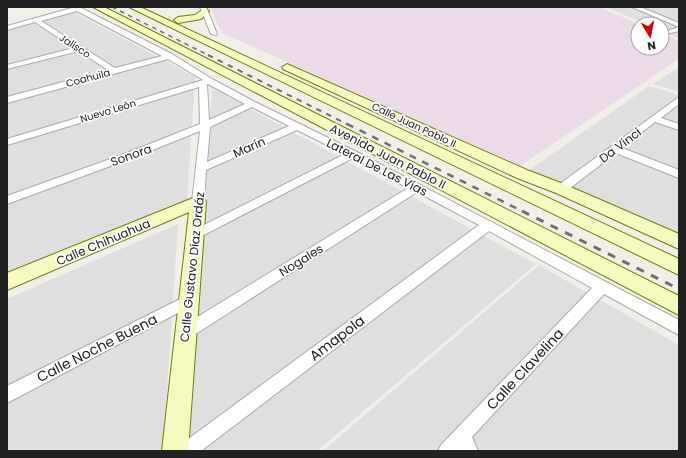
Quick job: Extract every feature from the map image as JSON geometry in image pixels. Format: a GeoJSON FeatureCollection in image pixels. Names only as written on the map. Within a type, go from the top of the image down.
{"type":"FeatureCollection","features":[{"type":"Feature","properties":{"kind":"main road","name":"Avenida Juan Pablo II"},"geometry":{"type":"LineString","coordinates":[[97,7],[679,306]]}},
{"type":"Feature","properties":{"kind":"main road","name":"Avenida Juan Pablo II"},"geometry":{"type":"LineString","coordinates":[[133,7],[679,267]]}},
{"type":"Feature","properties":{"kind":"main road","name":"Calle Juan Pablo II"},"geometry":{"type":"LineString","coordinates":[[149,7],[214,34],[522,174],[679,242]]}},
{"type":"Feature","properties":{"kind":"main road"},"geometry":{"type":"LineString","coordinates":[[178,20],[198,17],[204,9]]}},
{"type":"Feature","properties":{"kind":"main road"},"geometry":{"type":"LineString","coordinates":[[522,174],[575,203],[679,267]]}},
{"type":"Feature","properties":{"kind":"main road","name":"Calle Gustavo Díaz Ordáz"},"geometry":{"type":"LineString","coordinates":[[175,451],[198,202]]}},
{"type":"Feature","properties":{"kind":"main road","name":"Calle Chihuahua"},"geometry":{"type":"LineString","coordinates":[[7,282],[198,202]]}},
{"type":"Feature","properties":{"kind":"street"},"geometry":{"type":"LineString","coordinates":[[635,7],[679,25]]}},
{"type":"Feature","properties":{"kind":"street"},"geometry":{"type":"LineString","coordinates":[[7,28],[75,8]]}},
{"type":"Feature","properties":{"kind":"street","name":"Lateral De Las Vías"},"geometry":{"type":"LineString","coordinates":[[75,8],[169,56],[206,82],[295,127],[353,154],[488,224],[679,328]]}},
{"type":"Feature","properties":{"kind":"street"},"geometry":{"type":"LineString","coordinates":[[204,9],[214,34]]}},
{"type":"Feature","properties":{"kind":"street","name":"Jalisco"},"geometry":{"type":"LineString","coordinates":[[36,20],[114,71]]}},
{"type":"Feature","properties":{"kind":"street"},"geometry":{"type":"LineString","coordinates":[[9,64],[79,49]]}},
{"type":"Feature","properties":{"kind":"street","name":"Coahuila"},"geometry":{"type":"LineString","coordinates":[[7,100],[169,56]]}},
{"type":"Feature","properties":{"kind":"street","name":"Calle Gustavo Díaz Ordáz"},"geometry":{"type":"LineString","coordinates":[[198,202],[206,126],[206,82]]}},
{"type":"Feature","properties":{"kind":"street","name":"Nuevo León"},"geometry":{"type":"LineString","coordinates":[[7,142],[206,82]]}},
{"type":"Feature","properties":{"kind":"street","name":"Da Vinci"},"geometry":{"type":"LineString","coordinates":[[561,190],[679,100]]}},
{"type":"Feature","properties":{"kind":"street","name":"Sonora"},"geometry":{"type":"LineString","coordinates":[[7,200],[150,149],[206,126],[252,104]]}},
{"type":"Feature","properties":{"kind":"street"},"geometry":{"type":"LineString","coordinates":[[655,119],[679,127]]}},
{"type":"Feature","properties":{"kind":"street","name":"Marín"},"geometry":{"type":"LineString","coordinates":[[202,168],[295,127]]}},
{"type":"Feature","properties":{"kind":"street"},"geometry":{"type":"LineString","coordinates":[[615,149],[679,174]]}},
{"type":"Feature","properties":{"kind":"street"},"geometry":{"type":"LineString","coordinates":[[194,235],[353,154]]}},
{"type":"Feature","properties":{"kind":"street","name":"Nogales"},"geometry":{"type":"LineString","coordinates":[[186,332],[416,188]]}},
{"type":"Feature","properties":{"kind":"street","name":"Amapola"},"geometry":{"type":"LineString","coordinates":[[186,451],[488,224]]}},
{"type":"Feature","properties":{"kind":"street","name":"Calle Clavelina"},"geometry":{"type":"LineString","coordinates":[[447,451],[466,443],[602,287]]}},
{"type":"Feature","properties":{"kind":"street","name":"Calle Noche Buena"},"geometry":{"type":"LineString","coordinates":[[7,395],[188,301]]}},
{"type":"Feature","properties":{"kind":"shaded area"},"geometry":{"type":"Polygon","coordinates":[[[209,7],[599,7],[630,20],[630,56],[670,56],[670,37],[679,41],[679,59],[520,166],[222,33],[209,7]]]}},
{"type":"Feature","properties":{"kind":"shaded area"},"geometry":{"type":"Polygon","coordinates":[[[606,7],[679,7],[679,38],[670,34],[670,16],[630,17],[606,7]]]}},
{"type":"Feature","properties":{"kind":"shaded area"},"geometry":{"type":"Polygon","coordinates":[[[72,11],[195,77],[187,200],[7,276],[7,30],[72,11]]]}},
{"type":"Feature","properties":{"kind":"shaded area"},"geometry":{"type":"Polygon","coordinates":[[[679,67],[679,92],[653,84],[679,67]]]}},
{"type":"Feature","properties":{"kind":"shaded area"},"geometry":{"type":"Polygon","coordinates":[[[649,86],[679,95],[679,238],[528,171],[649,86]]]}},
{"type":"Feature","properties":{"kind":"shaded area"},"geometry":{"type":"Polygon","coordinates":[[[212,88],[536,264],[317,451],[189,451],[212,88]]]}},
{"type":"Feature","properties":{"kind":"shaded area"},"geometry":{"type":"Polygon","coordinates":[[[178,224],[163,451],[7,451],[7,299],[178,224]]]}},
{"type":"Feature","properties":{"kind":"shaded area"},"geometry":{"type":"Polygon","coordinates":[[[539,265],[679,345],[679,451],[323,451],[539,265]]]}},
{"type":"Feature","properties":{"kind":"railway"},"geometry":{"type":"LineString","coordinates":[[112,7],[208,55]]}},
{"type":"Feature","properties":{"kind":"railway"},"geometry":{"type":"LineString","coordinates":[[208,55],[349,125]]}},
{"type":"Feature","properties":{"kind":"railway"},"geometry":{"type":"LineString","coordinates":[[347,124],[524,212]]}},
{"type":"Feature","properties":{"kind":"railway"},"geometry":{"type":"LineString","coordinates":[[522,211],[679,289]]}}]}
